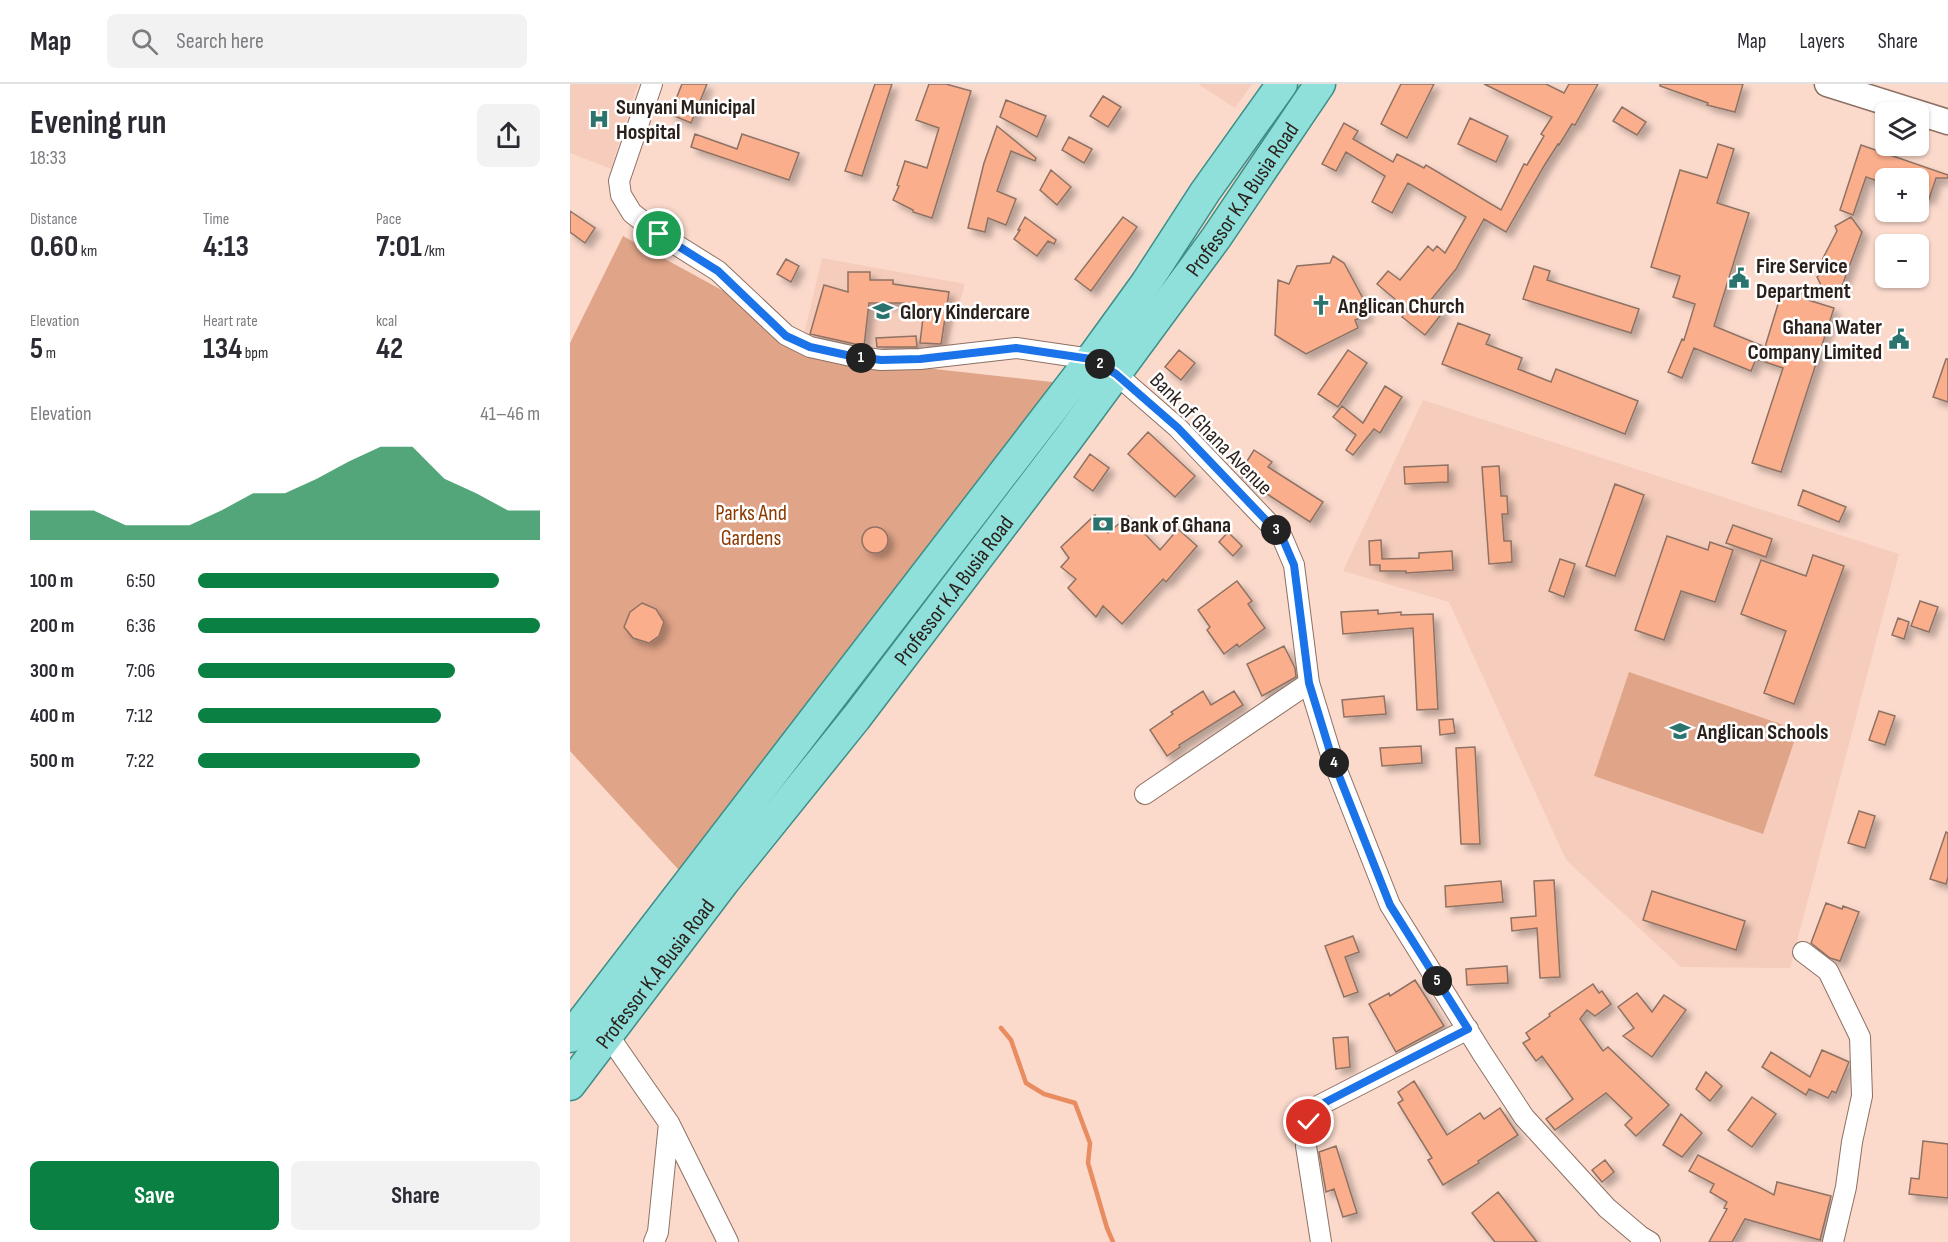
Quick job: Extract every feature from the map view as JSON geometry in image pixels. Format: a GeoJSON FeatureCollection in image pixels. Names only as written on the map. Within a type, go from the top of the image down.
{"type":"FeatureCollection","features":[{"type":"Feature","properties":{"kind":"main road","name":"Professor K.A Busia Road"},"geometry":{"type":"LineString","coordinates":[[570,1085],[724,882],[856,718],[1104,366],[1146,283],[1205,192],[1282,84]]}},
{"type":"Feature","properties":{"kind":"main road","name":"Professor K.A Busia Road"},"geometry":{"type":"LineString","coordinates":[[570,1037],[1104,366],[1216,238],[1320,84]]}},
{"type":"Feature","properties":{"kind":"street"},"geometry":{"type":"LineString","coordinates":[[652,84],[619,181],[621,195],[632,213],[718,271],[786,336],[810,347],[881,360],[920,359],[1016,348],[1104,366]]}},
{"type":"Feature","properties":{"kind":"street"},"geometry":{"type":"LineString","coordinates":[[1827,84],[1948,122]]}},
{"type":"Feature","properties":{"kind":"street","name":"Bank of Ghana Avenue"},"geometry":{"type":"LineString","coordinates":[[1104,366],[1178,428],[1282,537],[1294,565],[1309,683],[1332,758],[1390,905],[1524,1117],[1606,1208],[1650,1242]]}},
{"type":"Feature","properties":{"kind":"street"},"geometry":{"type":"LineString","coordinates":[[1145,794],[1309,683]]}},
{"type":"Feature","properties":{"kind":"street"},"geometry":{"type":"LineString","coordinates":[[1803,952],[1828,971],[1860,1037],[1862,1096],[1852,1142],[1846,1187],[1833,1242]]}},
{"type":"Feature","properties":{"kind":"street"},"geometry":{"type":"LineString","coordinates":[[1321,1242],[1306,1146],[1309,1122],[1318,1106],[1468,1029]]}},
{"type":"Feature","properties":{"kind":"street"},"geometry":{"type":"LineString","coordinates":[[608,1035],[669,1123],[728,1242]]}},
{"type":"Feature","properties":{"kind":"street"},"geometry":{"type":"LineString","coordinates":[[654,1242],[658,1232],[669,1123]]}},
{"type":"Feature","properties":{"kind":"shaded area","name":"Sunyani Municipal Hospital"},"geometry":{"type":"Polygon","coordinates":[[[570,84],[638,84],[611,169],[570,153],[570,84]]]}},
{"type":"Feature","properties":{"kind":"shaded area"},"geometry":{"type":"Polygon","coordinates":[[[1198,84],[1252,84],[1235,108],[1198,84]]]}},
{"type":"Feature","properties":{"kind":"shaded area","name":"Glory Kindercare"},"geometry":{"type":"Polygon","coordinates":[[[822,258],[965,284],[945,351],[880,359],[803,339],[822,258]]]}},
{"type":"Feature","properties":{"kind":"shaded area","name":"Anglican Schools"},"geometry":{"type":"Polygon","coordinates":[[[1423,400],[1899,554],[1790,968],[1681,967],[1566,860],[1449,602],[1343,571],[1423,400]]]}},
{"type":"Feature","properties":{"kind":"green space","name":"Parks And Gardens"},"geometry":{"type":"Polygon","coordinates":[[[623,236],[751,306],[805,350],[871,362],[1088,386],[698,891],[570,751],[570,343],[623,236]]]}},
{"type":"Feature","properties":{"kind":"green space"},"geometry":{"type":"Polygon","coordinates":[[[1629,672],[1798,730],[1763,834],[1594,776],[1629,672]]]}},
{"type":"Feature","properties":{"kind":"building"},"geometry":{"type":"Polygon","coordinates":[[[682,84],[707,84],[691,123],[670,114],[682,84]]]}},
{"type":"Feature","properties":{"kind":"building"},"geometry":{"type":"Polygon","coordinates":[[[875,84],[892,84],[862,176],[845,171],[875,84]]]}},
{"type":"Feature","properties":{"kind":"building"},"geometry":{"type":"Polygon","coordinates":[[[929,84],[946,84],[971,91],[932,218],[913,212],[893,200],[905,161],[927,168],[939,128],[916,120],[929,84]]]}},
{"type":"Feature","properties":{"kind":"building"},"geometry":{"type":"Polygon","coordinates":[[[1401,84],[1434,84],[1407,138],[1381,124],[1401,84]]]}},
{"type":"Feature","properties":{"kind":"building"},"geometry":{"type":"Polygon","coordinates":[[[1484,84],[1546,84],[1564,93],[1569,84],[1598,84],[1575,125],[1572,124],[1544,166],[1506,232],[1484,219],[1456,269],[1430,301],[1443,312],[1425,335],[1402,317],[1408,310],[1377,284],[1388,271],[1400,280],[1428,246],[1433,251],[1437,246],[1445,253],[1466,217],[1408,183],[1392,213],[1372,202],[1385,176],[1346,152],[1336,171],[1322,164],[1344,123],[1358,131],[1353,139],[1393,162],[1397,154],[1424,168],[1426,165],[1501,210],[1524,164],[1527,165],[1544,136],[1541,134],[1552,117],[1484,84]]]}},
{"type":"Feature","properties":{"kind":"building"},"geometry":{"type":"Polygon","coordinates":[[[1660,84],[1743,84],[1735,112],[1707,105],[1708,103],[1660,86],[1660,84]]]}},
{"type":"Feature","properties":{"kind":"building"},"geometry":{"type":"Polygon","coordinates":[[[1103,96],[1121,107],[1108,127],[1090,116],[1103,96]]]}},
{"type":"Feature","properties":{"kind":"building"},"geometry":{"type":"Polygon","coordinates":[[[1006,100],[1046,116],[1037,137],[1000,117],[1006,100]]]}},
{"type":"Feature","properties":{"kind":"building"},"geometry":{"type":"Polygon","coordinates":[[[1622,107],[1646,122],[1637,135],[1613,121],[1622,107]]]}},
{"type":"Feature","properties":{"kind":"building"},"geometry":{"type":"Polygon","coordinates":[[[1470,118],[1508,136],[1496,162],[1458,144],[1470,118]]]}},
{"type":"Feature","properties":{"kind":"building"},"geometry":{"type":"Polygon","coordinates":[[[997,126],[1036,158],[1035,161],[1011,151],[997,191],[1016,199],[1006,225],[988,218],[985,232],[968,228],[984,163],[997,126]]]}},
{"type":"Feature","properties":{"kind":"building"},"geometry":{"type":"Polygon","coordinates":[[[695,134],[737,149],[742,134],[799,153],[789,180],[691,147],[695,134]]]}},
{"type":"Feature","properties":{"kind":"building"},"geometry":{"type":"Polygon","coordinates":[[[1069,137],[1092,149],[1084,163],[1062,150],[1069,137]]]}},
{"type":"Feature","properties":{"kind":"building"},"geometry":{"type":"Polygon","coordinates":[[[1718,144],[1734,149],[1717,203],[1749,213],[1714,326],[1765,347],[1783,288],[1813,297],[1808,300],[1834,308],[1781,472],[1752,463],[1783,368],[1756,359],[1751,371],[1694,348],[1682,378],[1668,372],[1682,339],[1684,340],[1695,304],[1673,297],[1680,276],[1651,267],[1680,170],[1707,178],[1718,144]]]}},
{"type":"Feature","properties":{"kind":"building"},"geometry":{"type":"Polygon","coordinates":[[[1861,145],[1875,150],[1875,156],[1893,156],[1928,168],[1875,168],[1875,180],[1866,177],[1853,215],[1840,210],[1861,145]]]}},
{"type":"Feature","properties":{"kind":"building"},"geometry":{"type":"Polygon","coordinates":[[[1929,168],[1948,175],[1948,178],[1936,178],[1929,199],[1929,168]]]}},
{"type":"Feature","properties":{"kind":"building"},"geometry":{"type":"Polygon","coordinates":[[[1051,170],[1071,187],[1057,205],[1040,190],[1051,170]]]}},
{"type":"Feature","properties":{"kind":"building"},"geometry":{"type":"Polygon","coordinates":[[[570,211],[595,228],[585,243],[570,232],[570,211]]]}},
{"type":"Feature","properties":{"kind":"building"},"geometry":{"type":"Polygon","coordinates":[[[1025,217],[1056,240],[1054,244],[1048,241],[1037,256],[1014,239],[1025,217]]]}},
{"type":"Feature","properties":{"kind":"building"},"geometry":{"type":"Polygon","coordinates":[[[1123,217],[1137,227],[1091,291],[1075,279],[1123,217]]]}},
{"type":"Feature","properties":{"kind":"building"},"geometry":{"type":"Polygon","coordinates":[[[1851,217],[1862,232],[1842,286],[1825,293],[1817,277],[1824,272],[1822,260],[1837,231],[1835,226],[1851,217]]]}},
{"type":"Feature","properties":{"kind":"building","name":"Anglican Church"},"geometry":{"type":"Polygon","coordinates":[[[1333,256],[1344,263],[1366,304],[1363,306],[1368,315],[1355,320],[1358,328],[1306,354],[1275,335],[1278,280],[1289,284],[1297,266],[1330,263],[1333,256]]]}},
{"type":"Feature","properties":{"kind":"building"},"geometry":{"type":"Polygon","coordinates":[[[786,259],[799,266],[791,282],[777,274],[786,259]]]}},
{"type":"Feature","properties":{"kind":"building"},"geometry":{"type":"Polygon","coordinates":[[[1534,266],[1550,271],[1547,280],[1639,309],[1631,333],[1523,299],[1534,266]]]}},
{"type":"Feature","properties":{"kind":"building"},"geometry":{"type":"Polygon","coordinates":[[[848,272],[870,272],[870,280],[893,280],[893,284],[949,292],[941,344],[920,343],[924,309],[904,306],[904,303],[869,303],[864,346],[810,334],[824,285],[848,292],[848,272]]]}},
{"type":"Feature","properties":{"kind":"building"},"geometry":{"type":"Polygon","coordinates":[[[1458,323],[1490,335],[1486,344],[1522,358],[1518,369],[1551,382],[1556,369],[1638,401],[1625,434],[1442,364],[1458,323]]]}},
{"type":"Feature","properties":{"kind":"building"},"geometry":{"type":"Polygon","coordinates":[[[916,336],[917,347],[877,347],[876,338],[916,336]]]}},
{"type":"Feature","properties":{"kind":"building"},"geometry":{"type":"Polygon","coordinates":[[[1179,350],[1195,363],[1181,380],[1165,367],[1179,350]]]}},
{"type":"Feature","properties":{"kind":"building"},"geometry":{"type":"Polygon","coordinates":[[[1348,350],[1367,363],[1338,407],[1318,394],[1348,350]]]}},
{"type":"Feature","properties":{"kind":"building"},"geometry":{"type":"Polygon","coordinates":[[[1946,359],[1948,359],[1948,402],[1933,397],[1946,359]]]}},
{"type":"Feature","properties":{"kind":"building"},"geometry":{"type":"Polygon","coordinates":[[[1385,386],[1402,397],[1380,433],[1374,429],[1353,455],[1346,450],[1356,435],[1333,417],[1342,406],[1363,423],[1385,386]]]}},
{"type":"Feature","properties":{"kind":"building"},"geometry":{"type":"Polygon","coordinates":[[[1148,432],[1195,476],[1175,497],[1128,454],[1148,432]]]}},
{"type":"Feature","properties":{"kind":"building"},"geometry":{"type":"Polygon","coordinates":[[[1254,450],[1272,462],[1268,467],[1323,502],[1310,522],[1239,474],[1254,450]]]}},
{"type":"Feature","properties":{"kind":"building"},"geometry":{"type":"Polygon","coordinates":[[[1090,454],[1109,468],[1093,491],[1074,477],[1090,454]]]}},
{"type":"Feature","properties":{"kind":"building"},"geometry":{"type":"Polygon","coordinates":[[[1448,465],[1448,482],[1405,484],[1404,467],[1448,465]]]}},
{"type":"Feature","properties":{"kind":"building"},"geometry":{"type":"Polygon","coordinates":[[[1499,466],[1501,496],[1507,496],[1508,514],[1502,514],[1504,541],[1511,541],[1512,562],[1489,564],[1482,467],[1499,466]]]}},
{"type":"Feature","properties":{"kind":"building"},"geometry":{"type":"Polygon","coordinates":[[[1615,484],[1644,495],[1615,576],[1586,566],[1615,484]]]}},
{"type":"Feature","properties":{"kind":"building"},"geometry":{"type":"Polygon","coordinates":[[[1803,490],[1846,507],[1839,522],[1798,505],[1803,490]]]}},
{"type":"Feature","properties":{"kind":"building"},"geometry":{"type":"Polygon","coordinates":[[[1095,515],[1108,533],[1128,516],[1160,550],[1178,529],[1197,546],[1166,582],[1163,579],[1122,624],[1103,606],[1096,617],[1068,588],[1076,579],[1061,567],[1069,558],[1061,547],[1095,515]]]}},
{"type":"Feature","properties":{"kind":"building"},"geometry":{"type":"Polygon","coordinates":[[[1733,525],[1772,539],[1766,557],[1726,543],[1733,525]]]}},
{"type":"Feature","properties":{"kind":"building"},"geometry":{"type":"Polygon","coordinates":[[[875,527],[884,531],[888,540],[884,549],[875,553],[866,549],[862,540],[866,531],[875,527]]]}},
{"type":"Feature","properties":{"kind":"building"},"geometry":{"type":"Polygon","coordinates":[[[1228,532],[1242,546],[1233,556],[1219,542],[1228,532]]]}},
{"type":"Feature","properties":{"kind":"building"},"geometry":{"type":"Polygon","coordinates":[[[1667,536],[1708,550],[1710,542],[1733,550],[1715,602],[1681,591],[1664,640],[1635,630],[1667,536]]]}},
{"type":"Feature","properties":{"kind":"building"},"geometry":{"type":"Polygon","coordinates":[[[1381,540],[1382,559],[1419,558],[1419,553],[1452,551],[1453,570],[1406,573],[1406,571],[1380,571],[1380,565],[1370,565],[1369,541],[1381,540]]]}},
{"type":"Feature","properties":{"kind":"building"},"geometry":{"type":"Polygon","coordinates":[[[1813,555],[1844,566],[1794,704],[1764,693],[1786,631],[1741,614],[1761,560],[1806,576],[1813,555]]]}},
{"type":"Feature","properties":{"kind":"building"},"geometry":{"type":"Polygon","coordinates":[[[1560,559],[1575,564],[1564,597],[1549,591],[1560,559]]]}},
{"type":"Feature","properties":{"kind":"building"},"geometry":{"type":"Polygon","coordinates":[[[1237,581],[1252,601],[1248,604],[1265,628],[1239,647],[1237,644],[1224,654],[1207,630],[1210,627],[1198,610],[1237,581]]]}},
{"type":"Feature","properties":{"kind":"building"},"geometry":{"type":"Polygon","coordinates":[[[1920,601],[1938,607],[1929,632],[1911,626],[1920,601]]]}},
{"type":"Feature","properties":{"kind":"building"},"geometry":{"type":"Polygon","coordinates":[[[642,603],[656,609],[664,622],[659,636],[649,643],[633,638],[624,627],[630,612],[642,603]]]}},
{"type":"Feature","properties":{"kind":"building"},"geometry":{"type":"Polygon","coordinates":[[[1378,610],[1378,614],[1401,612],[1401,615],[1433,614],[1438,709],[1417,710],[1413,628],[1343,634],[1341,612],[1378,610]]]}},
{"type":"Feature","properties":{"kind":"building"},"geometry":{"type":"Polygon","coordinates":[[[1898,618],[1909,622],[1904,639],[1892,635],[1898,618]]]}},
{"type":"Feature","properties":{"kind":"building"},"geometry":{"type":"Polygon","coordinates":[[[1284,646],[1295,668],[1296,677],[1262,696],[1247,664],[1284,646]]]}},
{"type":"Feature","properties":{"kind":"building"},"geometry":{"type":"Polygon","coordinates":[[[1203,691],[1211,705],[1234,691],[1243,705],[1179,745],[1180,747],[1167,756],[1150,730],[1173,714],[1171,712],[1203,691]]]}},
{"type":"Feature","properties":{"kind":"building"},"geometry":{"type":"Polygon","coordinates":[[[1384,696],[1386,714],[1344,717],[1342,700],[1384,696]]]}},
{"type":"Feature","properties":{"kind":"building"},"geometry":{"type":"Polygon","coordinates":[[[1879,711],[1895,716],[1885,745],[1869,740],[1879,711]]]}},
{"type":"Feature","properties":{"kind":"building"},"geometry":{"type":"Polygon","coordinates":[[[1453,719],[1455,733],[1440,735],[1439,720],[1453,719]]]}},
{"type":"Feature","properties":{"kind":"building"},"geometry":{"type":"Polygon","coordinates":[[[1421,746],[1422,763],[1382,766],[1380,748],[1421,746]]]}},
{"type":"Feature","properties":{"kind":"building"},"geometry":{"type":"Polygon","coordinates":[[[1475,747],[1480,844],[1461,844],[1456,748],[1475,747]]]}},
{"type":"Feature","properties":{"kind":"building"},"geometry":{"type":"Polygon","coordinates":[[[1859,811],[1875,816],[1865,848],[1848,843],[1859,811]]]}},
{"type":"Feature","properties":{"kind":"building"},"geometry":{"type":"Polygon","coordinates":[[[1946,832],[1948,833],[1948,877],[1946,884],[1930,879],[1946,832]]]}},
{"type":"Feature","properties":{"kind":"building"},"geometry":{"type":"Polygon","coordinates":[[[1554,880],[1560,977],[1540,978],[1537,928],[1512,931],[1511,918],[1536,916],[1534,881],[1554,880]]]}},
{"type":"Feature","properties":{"kind":"building"},"geometry":{"type":"Polygon","coordinates":[[[1501,881],[1503,902],[1446,907],[1445,886],[1501,881]]]}},
{"type":"Feature","properties":{"kind":"building"},"geometry":{"type":"Polygon","coordinates":[[[1652,891],[1745,921],[1736,950],[1643,920],[1652,891]]]}},
{"type":"Feature","properties":{"kind":"building"},"geometry":{"type":"Polygon","coordinates":[[[1826,903],[1859,912],[1840,961],[1830,958],[1811,943],[1826,903]]]}},
{"type":"Feature","properties":{"kind":"building"},"geometry":{"type":"Polygon","coordinates":[[[1353,936],[1359,952],[1345,957],[1358,992],[1344,997],[1325,946],[1353,936]]]}},
{"type":"Feature","properties":{"kind":"building"},"geometry":{"type":"Polygon","coordinates":[[[1507,966],[1508,983],[1467,985],[1466,969],[1507,966]]]}},
{"type":"Feature","properties":{"kind":"building"},"geometry":{"type":"Polygon","coordinates":[[[1415,980],[1444,1026],[1396,1052],[1369,1004],[1389,993],[1390,996],[1415,980]]]}},
{"type":"Feature","properties":{"kind":"building"},"geometry":{"type":"Polygon","coordinates":[[[1593,984],[1599,993],[1602,991],[1611,1004],[1595,1016],[1587,1010],[1580,1019],[1603,1051],[1608,1047],[1669,1105],[1636,1136],[1625,1125],[1632,1118],[1606,1093],[1555,1130],[1546,1119],[1573,1099],[1542,1056],[1536,1061],[1523,1043],[1530,1039],[1526,1033],[1593,984]]]}},
{"type":"Feature","properties":{"kind":"building"},"geometry":{"type":"Polygon","coordinates":[[[1637,993],[1652,1012],[1664,995],[1686,1010],[1652,1057],[1623,1036],[1634,1028],[1618,1007],[1637,993]]]}},
{"type":"Feature","properties":{"kind":"building"},"geometry":{"type":"Polygon","coordinates":[[[1348,1037],[1350,1067],[1336,1069],[1333,1038],[1348,1037]]]}},
{"type":"Feature","properties":{"kind":"building"},"geometry":{"type":"Polygon","coordinates":[[[1822,1050],[1849,1062],[1836,1093],[1832,1091],[1828,1098],[1809,1089],[1806,1095],[1762,1067],[1771,1052],[1810,1077],[1822,1050]]]}},
{"type":"Feature","properties":{"kind":"building"},"geometry":{"type":"Polygon","coordinates":[[[1706,1072],[1722,1086],[1710,1101],[1696,1089],[1706,1072]]]}},
{"type":"Feature","properties":{"kind":"building"},"geometry":{"type":"Polygon","coordinates":[[[1414,1081],[1447,1135],[1480,1113],[1484,1119],[1500,1108],[1518,1135],[1443,1185],[1428,1160],[1432,1158],[1398,1103],[1403,1100],[1398,1092],[1414,1081]]]}},
{"type":"Feature","properties":{"kind":"building"},"geometry":{"type":"Polygon","coordinates":[[[1752,1097],[1776,1114],[1752,1147],[1728,1130],[1752,1097]]]}},
{"type":"Feature","properties":{"kind":"building"},"geometry":{"type":"Polygon","coordinates":[[[1681,1114],[1702,1133],[1682,1157],[1663,1145],[1681,1114]]]}},
{"type":"Feature","properties":{"kind":"building"},"geometry":{"type":"Polygon","coordinates":[[[1923,1141],[1948,1144],[1948,1198],[1909,1194],[1911,1178],[1919,1179],[1923,1141]]]}},
{"type":"Feature","properties":{"kind":"building"},"geometry":{"type":"Polygon","coordinates":[[[1336,1146],[1357,1213],[1343,1217],[1334,1189],[1326,1192],[1319,1152],[1336,1146]]]}},
{"type":"Feature","properties":{"kind":"building"},"geometry":{"type":"Polygon","coordinates":[[[1698,1155],[1774,1195],[1777,1182],[1831,1196],[1820,1240],[1745,1219],[1732,1242],[1709,1242],[1727,1209],[1724,1208],[1727,1202],[1710,1192],[1714,1184],[1689,1171],[1698,1155]]]}},
{"type":"Feature","properties":{"kind":"building"},"geometry":{"type":"Polygon","coordinates":[[[1605,1160],[1614,1172],[1602,1182],[1592,1170],[1605,1160]]]}},
{"type":"Feature","properties":{"kind":"building"},"geometry":{"type":"Polygon","coordinates":[[[1498,1192],[1537,1242],[1495,1242],[1472,1213],[1498,1192]]]}},
{"type":"Feature","properties":{"kind":"waterway"},"geometry":{"type":"LineString","coordinates":[[1001,1028],[1011,1040],[1026,1083],[1044,1094],[1075,1103],[1090,1143],[1088,1163],[1113,1242]]}},
{"type":"Feature","properties":{"kind":"place","name":"Sunyani Municipal Hospital"},"geometry":{"type":"Point","coordinates":[599,119]}},
{"type":"Feature","properties":{"kind":"place","name":"Fire Service Department"},"geometry":{"type":"Point","coordinates":[1739,278]}},
{"type":"Feature","properties":{"kind":"place","name":"Anglican Church"},"geometry":{"type":"Point","coordinates":[1321,305]}},
{"type":"Feature","properties":{"kind":"place","name":"Glory Kindercare"},"geometry":{"type":"Point","coordinates":[883,311]}},
{"type":"Feature","properties":{"kind":"place","name":"Ghana Water Company Limited"},"geometry":{"type":"Point","coordinates":[1899,339]}},
{"type":"Feature","properties":{"kind":"place","name":"Bank of Ghana"},"geometry":{"type":"Point","coordinates":[1103,524]}},
{"type":"Feature","properties":{"kind":"place","name":"Anglican Schools"},"geometry":{"type":"Point","coordinates":[1680,731]}},
{"type":"Feature","properties":{"kind":"route"},"geometry":{"type":"LineString","coordinates":[[659,234],[718,271],[786,336],[810,347],[881,360],[920,359],[1016,348],[1091,359],[1116,374],[1156,406],[1282,537],[1294,565],[1298,585],[1309,683],[1332,758],[1390,905],[1468,1029],[1318,1106],[1309,1122]]}}]}
